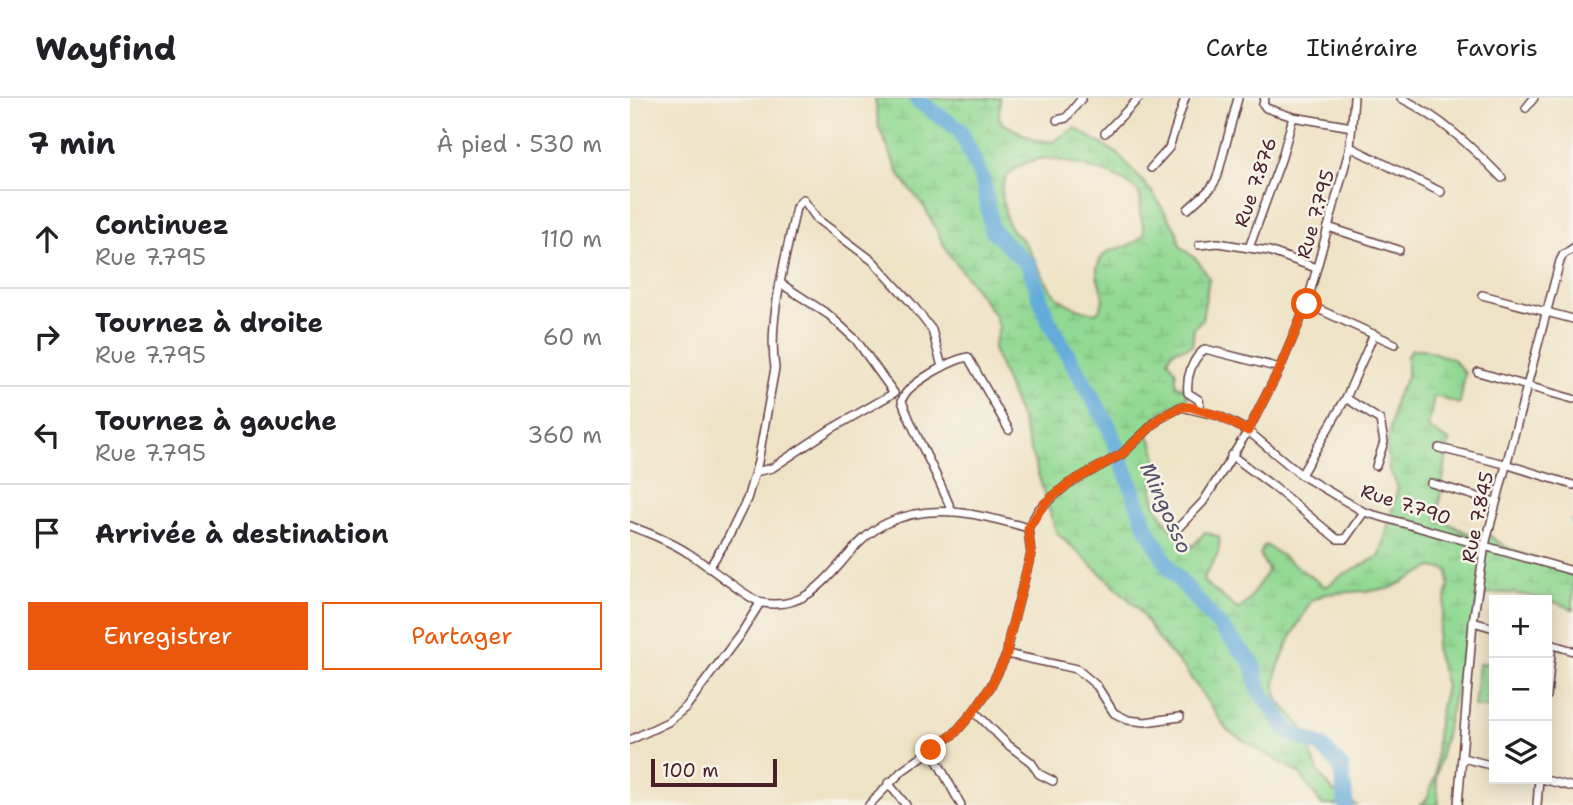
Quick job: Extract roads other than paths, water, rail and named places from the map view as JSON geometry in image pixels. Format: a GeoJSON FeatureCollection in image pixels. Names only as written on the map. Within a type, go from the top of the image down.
{"type":"FeatureCollection","features":[{"type":"Feature","properties":{"kind":"street"},"geometry":{"type":"LineString","coordinates":[[1057,120],[1066,118],[1082,98]]}},
{"type":"Feature","properties":{"kind":"street"},"geometry":{"type":"LineString","coordinates":[[1105,134],[1139,98]]}},
{"type":"Feature","properties":{"kind":"street"},"geometry":{"type":"LineString","coordinates":[[1151,168],[1169,148],[1185,98]]}},
{"type":"Feature","properties":{"kind":"street"},"geometry":{"type":"LineString","coordinates":[[1188,209],[1211,188],[1217,178],[1238,98]]}},
{"type":"Feature","properties":{"kind":"street"},"geometry":{"type":"LineString","coordinates":[[1265,98],[1266,108],[1293,117]]}},
{"type":"Feature","properties":{"kind":"street","name":"Rue 7.795"},"geometry":{"type":"LineString","coordinates":[[1179,527],[1203,502],[1248,431],[1280,368],[1307,304],[1350,147],[1354,98]]}},
{"type":"Feature","properties":{"kind":"street"},"geometry":{"type":"LineString","coordinates":[[1401,98],[1429,113],[1456,134],[1502,178]]}},
{"type":"Feature","properties":{"kind":"street"},"geometry":{"type":"LineString","coordinates":[[1525,108],[1534,98]]}},
{"type":"Feature","properties":{"kind":"street","name":"Rue 7.876"},"geometry":{"type":"LineString","coordinates":[[1316,268],[1269,251],[1249,248],[1282,157],[1293,117],[1352,127]]}},
{"type":"Feature","properties":{"kind":"street"},"geometry":{"type":"LineString","coordinates":[[1350,147],[1441,192]]}},
{"type":"Feature","properties":{"kind":"street"},"geometry":{"type":"LineString","coordinates":[[709,568],[742,512],[755,472],[775,368],[780,283],[796,207],[803,199],[817,219],[873,261],[912,304],[932,330],[942,367]]}},
{"type":"Feature","properties":{"kind":"street"},"geometry":{"type":"LineString","coordinates":[[1328,227],[1399,250]]}},
{"type":"Feature","properties":{"kind":"street"},"geometry":{"type":"LineString","coordinates":[[1199,246],[1218,243],[1249,248]]}},
{"type":"Feature","properties":{"kind":"street","name":"Rue 7.845"},"geometry":{"type":"LineString","coordinates":[[1458,805],[1473,622],[1485,545],[1494,502],[1560,261],[1563,255],[1573,248]]}},
{"type":"Feature","properties":{"kind":"street"},"geometry":{"type":"LineString","coordinates":[[755,472],[772,468],[831,429],[894,393],[856,340],[829,315],[780,283]]}},
{"type":"Feature","properties":{"kind":"street"},"geometry":{"type":"LineString","coordinates":[[1482,295],[1573,319]]}},
{"type":"Feature","properties":{"kind":"street"},"geometry":{"type":"LineString","coordinates":[[1307,304],[1395,344]]}},
{"type":"Feature","properties":{"kind":"street"},"geometry":{"type":"LineString","coordinates":[[1301,475],[1346,398],[1374,334]]}},
{"type":"Feature","properties":{"kind":"street"},"geometry":{"type":"LineString","coordinates":[[1201,411],[1199,400],[1188,393],[1188,380],[1193,364],[1205,349],[1280,368]]}},
{"type":"Feature","properties":{"kind":"street"},"geometry":{"type":"LineString","coordinates":[[952,512],[944,490],[913,430],[902,401],[905,392],[942,367],[968,357],[1009,430]]}},
{"type":"Feature","properties":{"kind":"street"},"geometry":{"type":"LineString","coordinates":[[1478,372],[1573,399]]}},
{"type":"Feature","properties":{"kind":"street"},"geometry":{"type":"LineString","coordinates":[[1346,398],[1380,420],[1384,442],[1376,466]]}},
{"type":"Feature","properties":{"kind":"street"},"geometry":{"type":"LineString","coordinates":[[869,805],[888,783],[954,734],[991,686],[1007,654],[1031,554],[1028,528],[1045,503],[1068,484],[1122,454],[1159,419],[1181,407],[1219,416],[1248,431]]}},
{"type":"Feature","properties":{"kind":"street","name":"Rue 7.790"},"geometry":{"type":"LineString","coordinates":[[1248,431],[1301,475],[1364,512],[1573,571]]}},
{"type":"Feature","properties":{"kind":"street"},"geometry":{"type":"LineString","coordinates":[[1439,448],[1505,464],[1573,485]]}},
{"type":"Feature","properties":{"kind":"street"},"geometry":{"type":"LineString","coordinates":[[1231,455],[1337,539],[1345,539],[1364,512]]}},
{"type":"Feature","properties":{"kind":"street"},"geometry":{"type":"LineString","coordinates":[[1431,483],[1494,502]]}},
{"type":"Feature","properties":{"kind":"street"},"geometry":{"type":"LineString","coordinates":[[630,526],[678,547],[760,603],[785,605],[803,599],[838,568],[863,538],[886,523],[918,514],[952,512],[986,515],[1028,528]]}},
{"type":"Feature","properties":{"kind":"street"},"geometry":{"type":"LineString","coordinates":[[630,740],[668,722],[686,707],[742,632],[760,603]]}},
{"type":"Feature","properties":{"kind":"street"},"geometry":{"type":"LineString","coordinates":[[1473,622],[1489,627]]}},
{"type":"Feature","properties":{"kind":"street"},"geometry":{"type":"LineString","coordinates":[[1552,645],[1573,651]]}},
{"type":"Feature","properties":{"kind":"street"},"geometry":{"type":"LineString","coordinates":[[1007,654],[1077,668],[1097,686],[1114,713],[1128,720],[1145,722],[1180,717]]}},
{"type":"Feature","properties":{"kind":"street"},"geometry":{"type":"LineString","coordinates":[[974,711],[1007,744],[1023,754],[1040,774],[1053,781]]}},
{"type":"Feature","properties":{"kind":"street"},"geometry":{"type":"LineString","coordinates":[[931,750],[961,805]]}},
{"type":"Feature","properties":{"kind":"street"},"geometry":{"type":"LineString","coordinates":[[1463,758],[1489,765]]}},
{"type":"Feature","properties":{"kind":"street"},"geometry":{"type":"LineString","coordinates":[[1552,782],[1573,787]]}},
{"type":"Feature","properties":{"kind":"street"},"geometry":{"type":"LineString","coordinates":[[888,783],[906,805]]}},
{"type":"Feature","properties":{"kind":"street"},"geometry":{"type":"LineString","coordinates":[[1536,805],[1539,784]]}},
{"type":"Feature","properties":{"kind":"waterway","name":"Mingosso"},"geometry":{"type":"LineString","coordinates":[[916,98],[960,130],[983,180],[992,230],[1029,266],[1048,320],[1108,425],[1146,526],[1169,568],[1253,664],[1259,690],[1289,732],[1321,746],[1341,767],[1346,805]]}}]}
